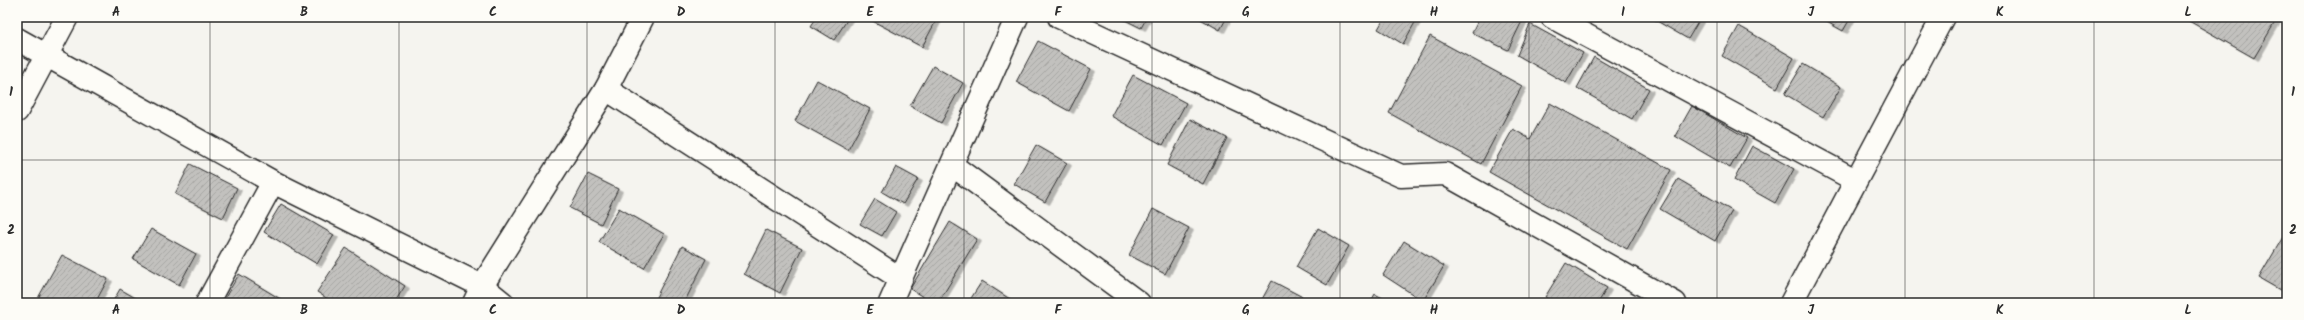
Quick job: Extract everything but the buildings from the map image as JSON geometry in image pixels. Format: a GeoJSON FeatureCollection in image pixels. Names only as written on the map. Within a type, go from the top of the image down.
{"type":"FeatureCollection","features":[{"type":"Feature","properties":{"kind":"street"},"geometry":{"type":"LineString","coordinates":[[17,111],[48,56],[67,17]]}},
{"type":"Feature","properties":{"kind":"street"},"geometry":{"type":"LineString","coordinates":[[478,294],[606,89],[643,17]]}},
{"type":"Feature","properties":{"kind":"street"},"geometry":{"type":"LineString","coordinates":[[890,303],[1017,17]]}},
{"type":"Feature","properties":{"kind":"street"},"geometry":{"type":"LineString","coordinates":[[1059,17],[1401,176],[1445,174],[1675,303]]}},
{"type":"Feature","properties":{"kind":"street"},"geometry":{"type":"LineString","coordinates":[[1552,17],[1855,180]]}},
{"type":"Feature","properties":{"kind":"street"},"geometry":{"type":"LineString","coordinates":[[1791,303],[1855,180],[1943,17]]}},
{"type":"Feature","properties":{"kind":"street"},"geometry":{"type":"LineString","coordinates":[[17,39],[273,182],[478,294],[503,303]]}},
{"type":"Feature","properties":{"kind":"street"},"geometry":{"type":"LineString","coordinates":[[606,89],[901,278]]}},
{"type":"Feature","properties":{"kind":"street"},"geometry":{"type":"LineString","coordinates":[[952,165],[1139,303]]}},
{"type":"Feature","properties":{"kind":"street"},"geometry":{"type":"LineString","coordinates":[[207,303],[273,182]]}}]}
